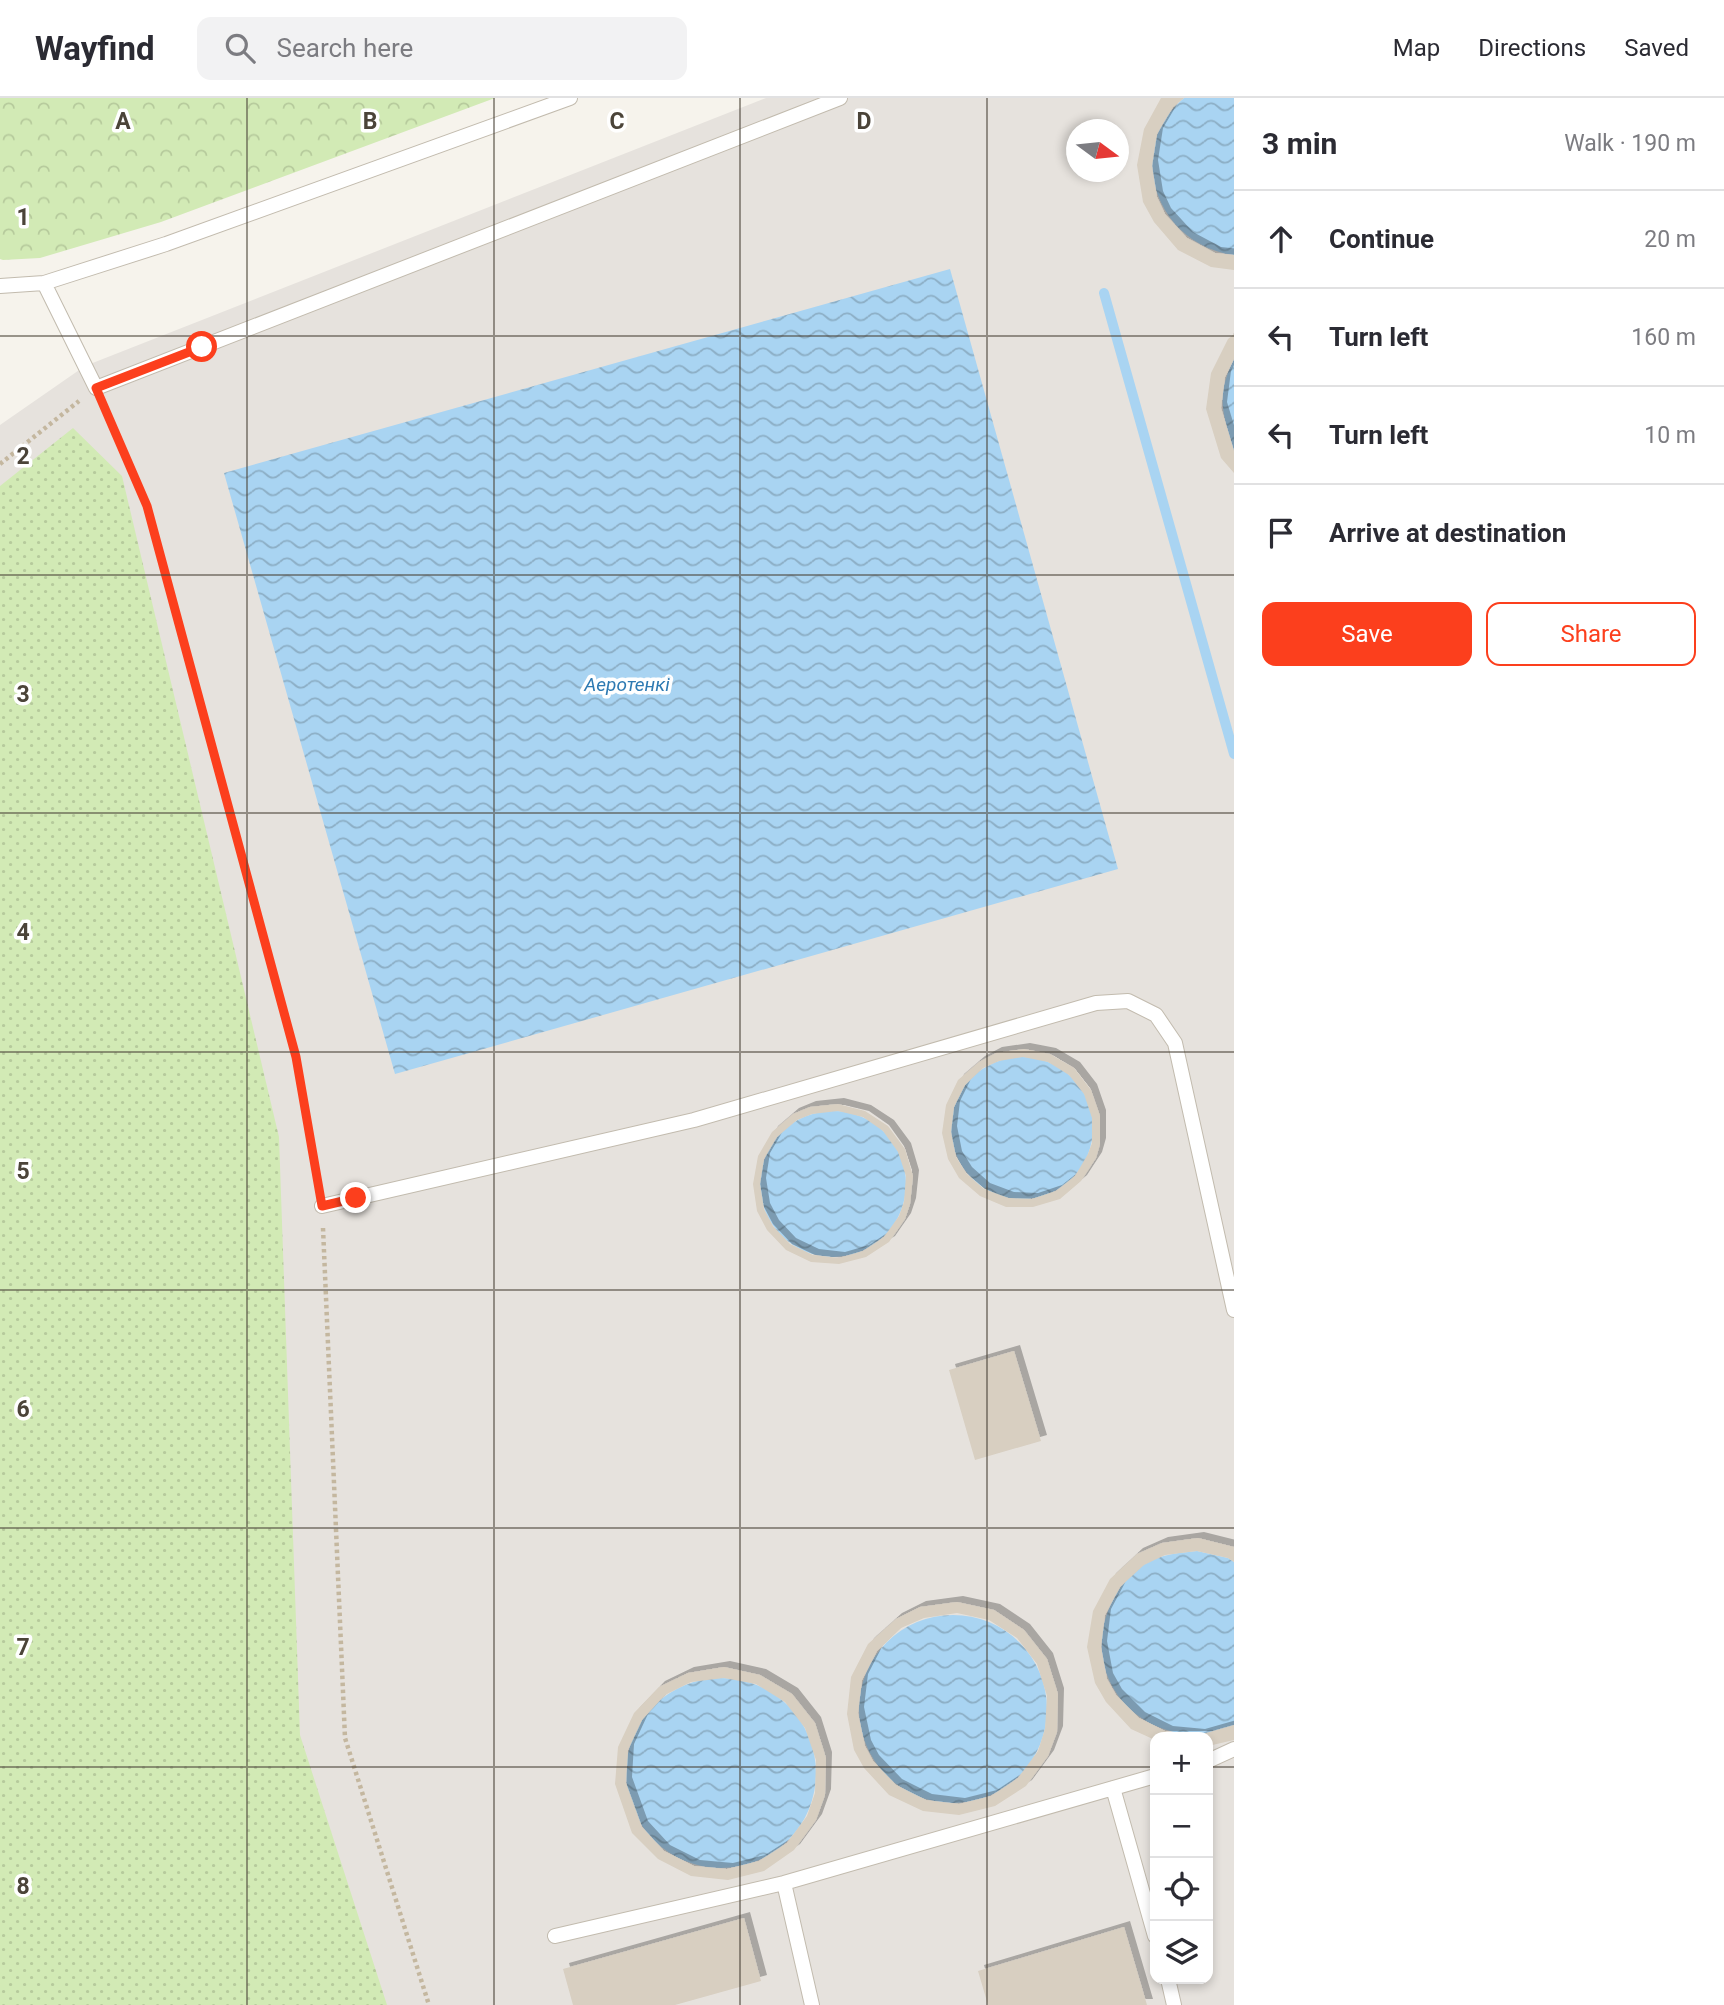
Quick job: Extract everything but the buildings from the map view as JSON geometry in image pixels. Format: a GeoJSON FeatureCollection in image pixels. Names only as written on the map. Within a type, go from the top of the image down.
{"type":"FeatureCollection","features":[{"type":"Feature","properties":{"kind":"lane"},"geometry":{"type":"LineString","coordinates":[[0,286],[44,283],[179,239],[570,98]]}},
{"type":"Feature","properties":{"kind":"lane"},"geometry":{"type":"LineString","coordinates":[[44,283],[96,388],[839,98]]}},
{"type":"Feature","properties":{"kind":"lane"},"geometry":{"type":"LineString","coordinates":[[322,1206],[694,1120],[1096,1003],[1128,1001],[1156,1014],[1175,1043],[1234,1310]]}},
{"type":"Feature","properties":{"kind":"lane"},"geometry":{"type":"LineString","coordinates":[[1213,1759],[1234,1749]]}},
{"type":"Feature","properties":{"kind":"lane"},"geometry":{"type":"LineString","coordinates":[[555,1936],[784,1883],[1150,1777]]}},
{"type":"Feature","properties":{"kind":"lane"},"geometry":{"type":"LineString","coordinates":[[1113,1788],[1151,1921]]}},
{"type":"Feature","properties":{"kind":"lane"},"geometry":{"type":"LineString","coordinates":[[784,1883],[813,2005]]}},
{"type":"Feature","properties":{"kind":"lane"},"geometry":{"type":"LineString","coordinates":[[1169,1984],[1174,2005]]}},
{"type":"Feature","properties":{"kind":"path"},"geometry":{"type":"LineString","coordinates":[[0,464],[96,388],[147,506],[296,1057],[322,1206],[345,1738],[429,2005]]}},
{"type":"Feature","properties":{"kind":"shaded area"},"geometry":{"type":"Polygon","coordinates":[[[766,98],[1234,98],[1234,2005],[0,2005],[0,425],[85,366],[766,98]]]}},
{"type":"Feature","properties":{"kind":"green space"},"geometry":{"type":"Polygon","coordinates":[[[0,98],[495,98],[161,222],[40,258],[3,260],[0,259],[0,98]]]}},
{"type":"Feature","properties":{"kind":"green space"},"geometry":{"type":"Polygon","coordinates":[[[73,428],[122,476],[279,1137],[300,1735],[387,2005],[0,2005],[0,486],[73,428]]]}},
{"type":"Feature","properties":{"kind":"water"},"geometry":{"type":"Polygon","coordinates":[[[1184,98],[1234,98],[1234,255],[1207,248],[1185,234],[1168,215],[1157,192],[1152,168],[1155,143],[1165,119],[1184,98]]]}},
{"type":"Feature","properties":{"kind":"water","name":"Аеротенкі"},"geometry":{"type":"Polygon","coordinates":[[[950,269],[1118,869],[395,1074],[224,473],[950,269]]]}},
{"type":"Feature","properties":{"kind":"water"},"geometry":{"type":"Polygon","coordinates":[[[1234,359],[1234,451],[1223,395],[1224,384],[1234,359]]]}},
{"type":"Feature","properties":{"kind":"water"},"geometry":{"type":"Polygon","coordinates":[[[1022,1057],[1049,1063],[1072,1078],[1087,1101],[1093,1128],[1087,1155],[1072,1178],[1049,1193],[1022,1199],[995,1193],[972,1178],[957,1155],[951,1128],[957,1101],[972,1078],[995,1063],[1022,1057]]]}},
{"type":"Feature","properties":{"kind":"water"},"geometry":{"type":"Polygon","coordinates":[[[833,1111],[861,1117],[884,1133],[900,1156],[906,1184],[900,1212],[884,1235],[861,1251],[833,1257],[805,1251],[782,1235],[766,1212],[760,1184],[766,1156],[782,1133],[805,1117],[833,1111]]]}},
{"type":"Feature","properties":{"kind":"water"},"geometry":{"type":"Polygon","coordinates":[[[1197,1551],[1228,1558],[1234,1562],[1234,1725],[1217,1732],[1177,1732],[1163,1729],[1143,1719],[1126,1705],[1113,1687],[1105,1667],[1102,1646],[1104,1623],[1113,1600],[1131,1576],[1145,1564],[1170,1554],[1197,1551]]]}},
{"type":"Feature","properties":{"kind":"water"},"geometry":{"type":"Polygon","coordinates":[[[953,1615],[989,1622],[1020,1642],[1040,1673],[1047,1709],[1040,1745],[1020,1776],[989,1796],[953,1803],[917,1796],[886,1776],[866,1745],[859,1709],[866,1673],[886,1642],[917,1622],[953,1615]]]}},
{"type":"Feature","properties":{"kind":"water"},"geometry":{"type":"Polygon","coordinates":[[[721,1678],[757,1685],[788,1706],[809,1737],[816,1773],[809,1809],[788,1840],[757,1861],[721,1868],[685,1861],[654,1840],[633,1809],[626,1773],[633,1737],[654,1706],[685,1685],[721,1678]]]}},
{"type":"Feature","properties":{"kind":"waterway"},"geometry":{"type":"LineString","coordinates":[[1104,293],[1234,754]]}},
{"type":"Feature","properties":{"kind":"route"},"geometry":{"type":"LineString","coordinates":[[202,347],[96,388],[147,506],[296,1057],[322,1206],[356,1198]]}}]}
